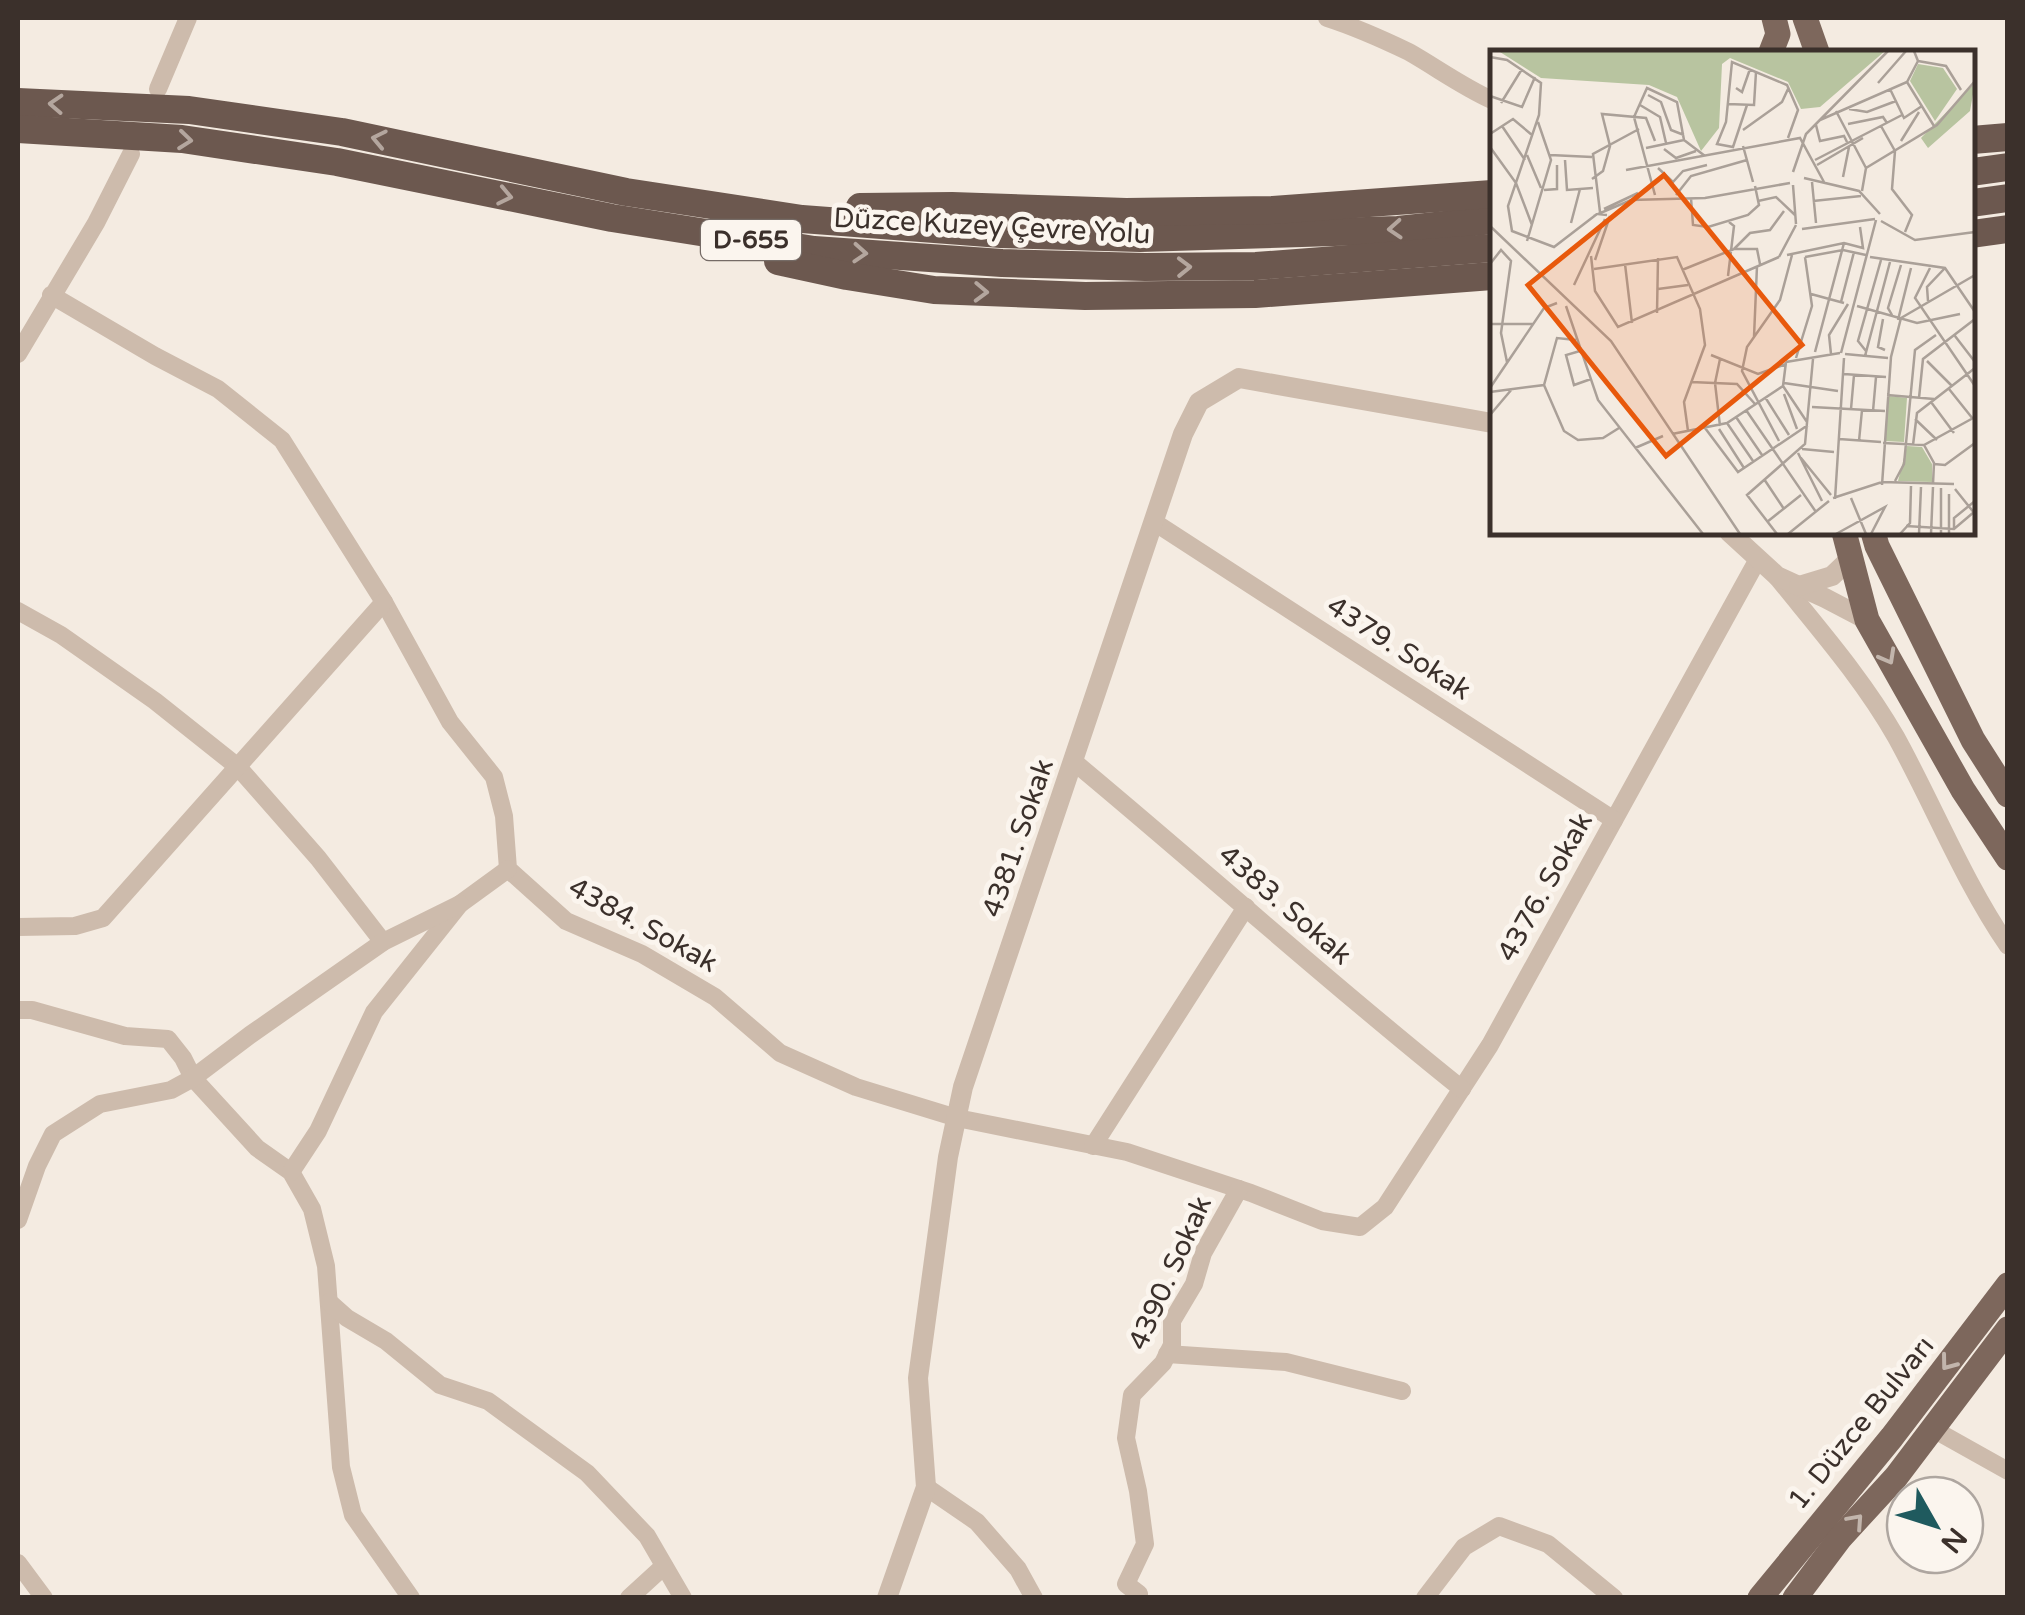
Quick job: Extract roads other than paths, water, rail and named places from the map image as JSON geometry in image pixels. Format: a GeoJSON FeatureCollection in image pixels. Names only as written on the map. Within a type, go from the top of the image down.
{"type":"FeatureCollection","features":[{"type":"Feature","properties":{"kind":"highway","name":"Düzce Kuzey Çevre Yolu"},"geometry":{"type":"LineString","coordinates":[[18,102],[188,110],[342,132],[626,192],[802,219],[1001,234],[1140,238],[1398,230],[1490,220]]}},
{"type":"Feature","properties":{"kind":"highway","name":"Düzce Kuzey Çevre Yolu"},"geometry":{"type":"LineString","coordinates":[[18,129],[182,139],[337,162],[612,218],[814,250],[1002,264],[1145,267],[1256,266],[1490,248]]}},
{"type":"Feature","properties":{"kind":"highway"},"geometry":{"type":"LineString","coordinates":[[1975,140],[2008,137]]}},
{"type":"Feature","properties":{"kind":"highway"},"geometry":{"type":"LineString","coordinates":[[1975,172],[2008,166]]}},
{"type":"Feature","properties":{"kind":"highway"},"geometry":{"type":"LineString","coordinates":[[626,192],[832,208],[952,206],[1126,212],[1273,210],[1490,194]]}},
{"type":"Feature","properties":{"kind":"highway"},"geometry":{"type":"LineString","coordinates":[[1975,203],[2008,198]]}},
{"type":"Feature","properties":{"kind":"highway"},"geometry":{"type":"LineString","coordinates":[[612,218],[829,272],[934,290],[1085,296],[1254,294],[1490,276]]}},
{"type":"Feature","properties":{"kind":"highway"},"geometry":{"type":"LineString","coordinates":[[1975,234],[2008,228]]}},
{"type":"Feature","properties":{"kind":"main road"},"geometry":{"type":"LineString","coordinates":[[1772,50],[1778,34],[1774,18]]}},
{"type":"Feature","properties":{"kind":"main road"},"geometry":{"type":"LineString","coordinates":[[1804,18],[1816,50]]}},
{"type":"Feature","properties":{"kind":"main road"},"geometry":{"type":"LineString","coordinates":[[1845,535],[1867,620],[1963,790],[2008,858]]}},
{"type":"Feature","properties":{"kind":"main road"},"geometry":{"type":"LineString","coordinates":[[1875,535],[1973,740],[2008,795]]}},
{"type":"Feature","properties":{"kind":"main road","name":"1. Düzce Bulvarı"},"geometry":{"type":"LineString","coordinates":[[1760,1598],[1892,1437],[2008,1286]]}},
{"type":"Feature","properties":{"kind":"main road","name":"1. Düzce Bulvarı"},"geometry":{"type":"LineString","coordinates":[[1808,1591],[1840,1538],[1896,1477],[2008,1329]]}},
{"type":"Feature","properties":{"kind":"street"},"geometry":{"type":"LineString","coordinates":[[158,89],[188,18]]}},
{"type":"Feature","properties":{"kind":"street"},"geometry":{"type":"LineString","coordinates":[[1327,18],[1356,22],[1490,99]]}},
{"type":"Feature","properties":{"kind":"street"},"geometry":{"type":"LineString","coordinates":[[18,354],[131,154]]}},
{"type":"Feature","properties":{"kind":"street"},"geometry":{"type":"LineString","coordinates":[[18,1220],[52,1134],[100,1104],[171,1090],[193,1078],[383,942],[460,904],[508,869],[504,816],[494,777],[450,722],[384,602],[282,440],[218,389],[52,295]]}},
{"type":"Feature","properties":{"kind":"street","name":"4381. Sokak"},"geometry":{"type":"LineString","coordinates":[[886,1598],[926,1487],[918,1378],[948,1157],[963,1088],[1183,434],[1199,402],[1238,378],[1490,423]]}},
{"type":"Feature","properties":{"kind":"street","name":"4379. Sokak"},"geometry":{"type":"LineString","coordinates":[[1154,522],[1614,820]]}},
{"type":"Feature","properties":{"kind":"street"},"geometry":{"type":"LineString","coordinates":[[1733,535],[1776,576],[1864,686],[1895,736],[1985,912],[2008,946]]}},
{"type":"Feature","properties":{"kind":"street"},"geometry":{"type":"LineString","coordinates":[[1799,586],[1832,576],[1850,558]]}},
{"type":"Feature","properties":{"kind":"street","name":"4376. Sokak"},"geometry":{"type":"LineString","coordinates":[[1360,1227],[1385,1207],[1490,1045],[1758,559]]}},
{"type":"Feature","properties":{"kind":"street"},"geometry":{"type":"LineString","coordinates":[[1776,576],[1867,620]]}},
{"type":"Feature","properties":{"kind":"street"},"geometry":{"type":"LineString","coordinates":[[18,927],[75,926],[103,918],[384,602]]}},
{"type":"Feature","properties":{"kind":"street"},"geometry":{"type":"LineString","coordinates":[[18,611],[61,635],[155,701],[238,767],[318,858],[383,942]]}},
{"type":"Feature","properties":{"kind":"street","name":"4383. Sokak"},"geometry":{"type":"LineString","coordinates":[[1073,761],[1462,1089]]}},
{"type":"Feature","properties":{"kind":"street","name":"4384. Sokak"},"geometry":{"type":"LineString","coordinates":[[508,869],[566,921],[642,954],[716,997],[780,1053],[856,1087],[956,1118],[1127,1152],[1322,1220],[1360,1227]]}},
{"type":"Feature","properties":{"kind":"street"},"geometry":{"type":"LineString","coordinates":[[292,1172],[318,1130],[374,1012],[460,904]]}},
{"type":"Feature","properties":{"kind":"street"},"geometry":{"type":"LineString","coordinates":[[1094,1146],[1246,907]]}},
{"type":"Feature","properties":{"kind":"street"},"geometry":{"type":"LineString","coordinates":[[18,1010],[32,1010],[125,1036],[168,1038],[193,1078],[257,1148],[292,1172],[312,1209],[326,1266],[341,1467],[353,1515],[411,1598]]}},
{"type":"Feature","properties":{"kind":"street","name":"4390. Sokak"},"geometry":{"type":"LineString","coordinates":[[1138,1598],[1139,1594],[1126,1584],[1145,1544],[1126,1438],[1132,1395],[1168,1354],[1172,1321],[1194,1284],[1203,1253],[1239,1189]]}},
{"type":"Feature","properties":{"kind":"street"},"geometry":{"type":"LineString","coordinates":[[329,1302],[440,1384],[488,1401],[588,1473],[647,1536],[683,1598]]}},
{"type":"Feature","properties":{"kind":"street"},"geometry":{"type":"LineString","coordinates":[[1168,1354],[1286,1362],[1402,1391]]}},
{"type":"Feature","properties":{"kind":"street"},"geometry":{"type":"LineString","coordinates":[[1932,1428],[2008,1471]]}},
{"type":"Feature","properties":{"kind":"street"},"geometry":{"type":"LineString","coordinates":[[926,1487],[977,1522],[1018,1569],[1034,1598]]}},
{"type":"Feature","properties":{"kind":"street"},"geometry":{"type":"LineString","coordinates":[[1425,1598],[1464,1548],[1499,1526],[1548,1544],[1614,1598]]}},
{"type":"Feature","properties":{"kind":"street"},"geometry":{"type":"LineString","coordinates":[[18,1562],[44,1598]]}},
{"type":"Feature","properties":{"kind":"street"},"geometry":{"type":"LineString","coordinates":[[629,1598],[664,1566]]}}]}
